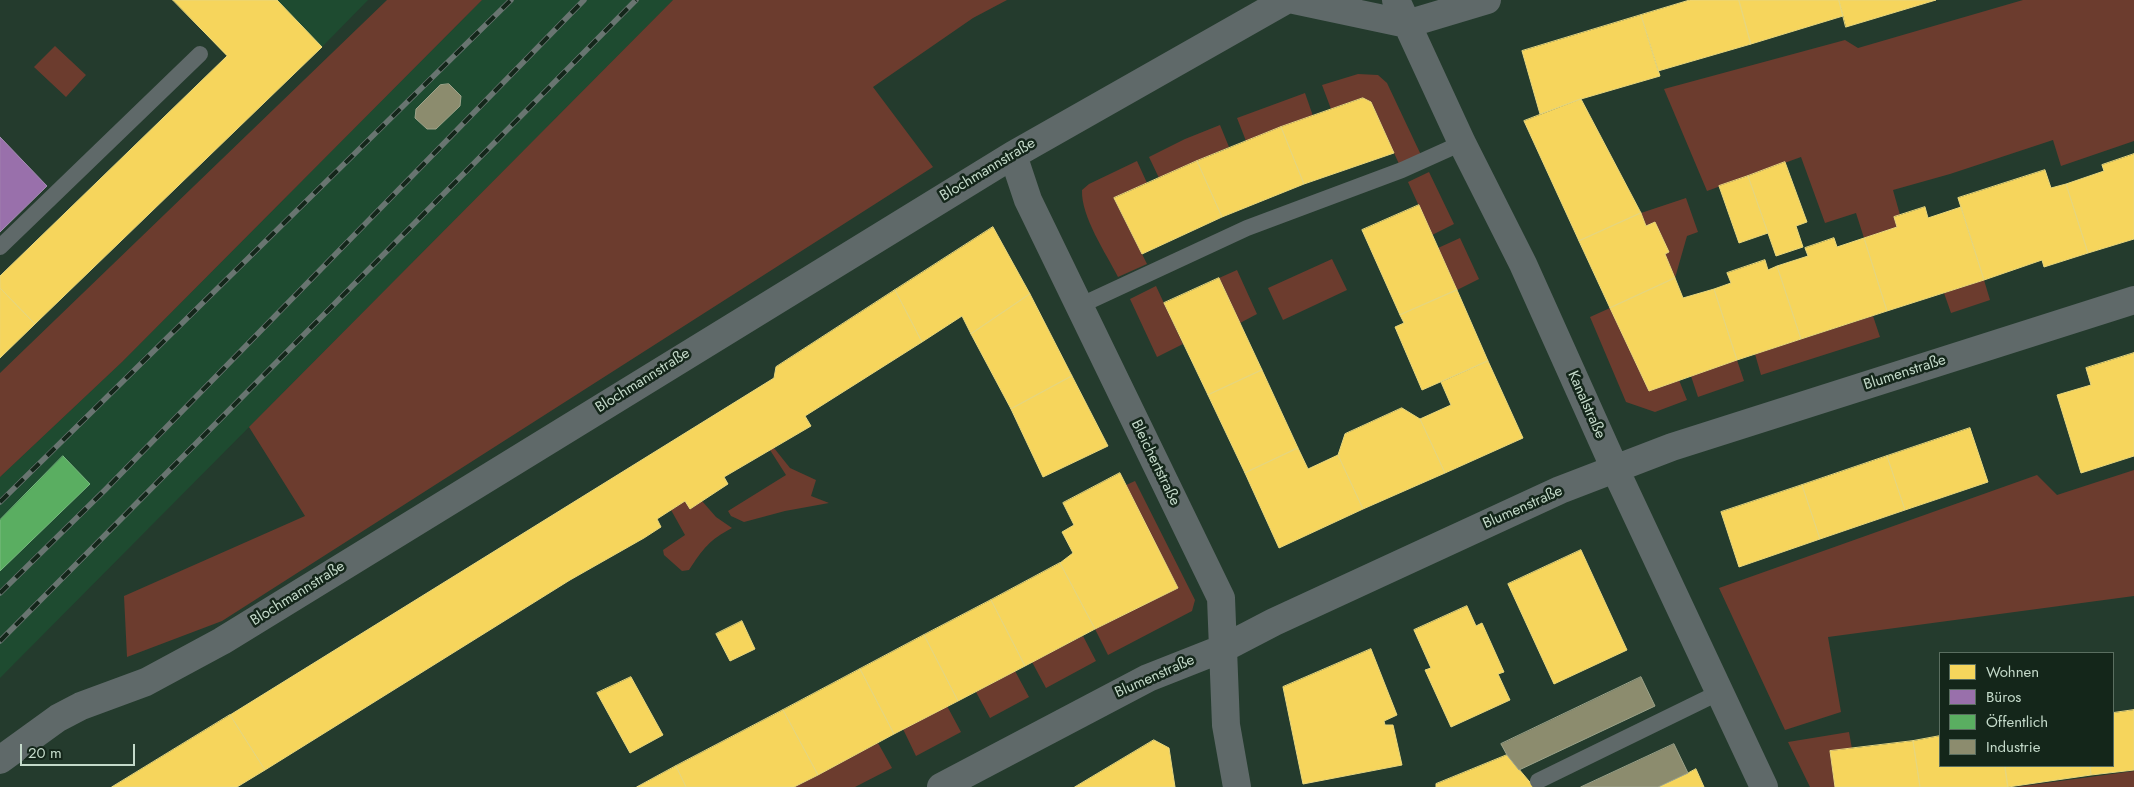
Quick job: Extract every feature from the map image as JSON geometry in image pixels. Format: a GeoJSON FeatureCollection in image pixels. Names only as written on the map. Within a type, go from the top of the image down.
{"type":"FeatureCollection","features":[{"type":"Feature","properties":{"kind":"street","name":"Blochmannstraße"},"geometry":{"type":"LineString","coordinates":[[0,760],[58,718],[81,706],[146,682],[222,641],[1012,155],[1286,0]]}},
{"type":"Feature","properties":{"kind":"street"},"geometry":{"type":"LineString","coordinates":[[1294,0],[1401,12],[1487,0]]}},
{"type":"Feature","properties":{"kind":"street","name":"Kanalstraße"},"geometry":{"type":"LineString","coordinates":[[1401,12],[1462,143],[1523,264],[1615,469],[1764,787]]}},
{"type":"Feature","properties":{"kind":"street","name":"Bleichertstraße"},"geometry":{"type":"LineString","coordinates":[[1012,155],[1028,200],[1221,598],[1226,725],[1237,787]]}},
{"type":"Feature","properties":{"kind":"street","name":"Blumenstraße"},"geometry":{"type":"LineString","coordinates":[[941,787],[1148,678],[1224,648],[1274,622],[1551,494],[1672,448],[2134,300]]}},
{"type":"Feature","properties":{"kind":"lane"},"geometry":{"type":"LineString","coordinates":[[0,247],[200,54]]}},
{"type":"Feature","properties":{"kind":"lane"},"geometry":{"type":"LineString","coordinates":[[1079,306],[1247,228],[1402,170],[1462,143]]}},
{"type":"Feature","properties":{"kind":"lane"},"geometry":{"type":"LineString","coordinates":[[1538,781],[1720,692]]}},
{"type":"Feature","properties":{"kind":"shaded area"},"geometry":{"type":"Polygon","coordinates":[[[277,0],[368,0],[322,47],[277,0]]]}},
{"type":"Feature","properties":{"kind":"shaded area"},"geometry":{"type":"Polygon","coordinates":[[[387,0],[482,0],[122,362],[0,477],[0,373],[387,0]]]}},
{"type":"Feature","properties":{"kind":"shaded area"},"geometry":{"type":"Polygon","coordinates":[[[482,0],[673,0],[0,678],[0,477],[122,362],[482,0]]]}},
{"type":"Feature","properties":{"kind":"shaded area"},"geometry":{"type":"Polygon","coordinates":[[[673,0],[1007,0],[973,18],[873,87],[933,167],[222,621],[127,657],[124,596],[305,516],[249,427],[673,0]]]}},
{"type":"Feature","properties":{"kind":"shaded area"},"geometry":{"type":"Polygon","coordinates":[[[2023,0],[2134,0],[2134,141],[2061,166],[2053,140],[1950,174],[1893,190],[1900,215],[1894,217],[1897,227],[1864,238],[1856,213],[1825,223],[1801,157],[1707,191],[1664,89],[1845,40],[1858,48],[2023,0]]]}},
{"type":"Feature","properties":{"kind":"shaded area"},"geometry":{"type":"Polygon","coordinates":[[[55,46],[86,75],[66,97],[34,67],[55,46]]]}},
{"type":"Feature","properties":{"kind":"shaded area"},"geometry":{"type":"Polygon","coordinates":[[[1358,74],[1378,75],[1387,83],[1421,155],[1399,164],[1371,102],[1362,98],[1331,109],[1322,85],[1358,74]]]}},
{"type":"Feature","properties":{"kind":"shaded area"},"geometry":{"type":"Polygon","coordinates":[[[1305,93],[1313,116],[1246,141],[1237,118],[1305,93]]]}},
{"type":"Feature","properties":{"kind":"shaded area"},"geometry":{"type":"Polygon","coordinates":[[[1220,125],[1229,147],[1159,178],[1149,157],[1185,139],[1220,125]]]}},
{"type":"Feature","properties":{"kind":"shaded area"},"geometry":{"type":"Polygon","coordinates":[[[1137,161],[1147,183],[1114,198],[1147,264],[1118,277],[1090,223],[1083,201],[1082,190],[1089,184],[1137,161]]]}},
{"type":"Feature","properties":{"kind":"shaded area"},"geometry":{"type":"Polygon","coordinates":[[[1429,172],[1454,224],[1432,235],[1408,182],[1429,172]]]}},
{"type":"Feature","properties":{"kind":"shaded area"},"geometry":{"type":"Polygon","coordinates":[[[1686,198],[1698,232],[1687,236],[1675,278],[1665,254],[1669,252],[1655,222],[1646,226],[1641,213],[1686,198]]]}},
{"type":"Feature","properties":{"kind":"shaded area"},"geometry":{"type":"Polygon","coordinates":[[[1460,238],[1479,279],[1457,290],[1438,248],[1460,238]]]}},
{"type":"Feature","properties":{"kind":"shaded area"},"geometry":{"type":"Polygon","coordinates":[[[1332,259],[1347,290],[1283,320],[1268,288],[1332,259]]]}},
{"type":"Feature","properties":{"kind":"shaded area"},"geometry":{"type":"Polygon","coordinates":[[[1237,270],[1257,314],[1240,323],[1219,278],[1237,270]]]}},
{"type":"Feature","properties":{"kind":"shaded area"},"geometry":{"type":"Polygon","coordinates":[[[1984,280],[1990,300],[1951,313],[1944,293],[1984,280]]]}},
{"type":"Feature","properties":{"kind":"shaded area"},"geometry":{"type":"Polygon","coordinates":[[[1156,286],[1183,344],[1157,357],[1130,299],[1156,286]]]}},
{"type":"Feature","properties":{"kind":"shaded area"},"geometry":{"type":"Polygon","coordinates":[[[1610,308],[1679,380],[1687,400],[1655,412],[1626,402],[1590,317],[1610,308]]]}},
{"type":"Feature","properties":{"kind":"shaded area"},"geometry":{"type":"Polygon","coordinates":[[[1873,316],[1880,337],[1761,375],[1755,354],[1873,316]]]}},
{"type":"Feature","properties":{"kind":"shaded area"},"geometry":{"type":"Polygon","coordinates":[[[1737,360],[1744,381],[1698,397],[1691,376],[1737,360]]]}},
{"type":"Feature","properties":{"kind":"shaded area"},"geometry":{"type":"Polygon","coordinates":[[[774,448],[790,468],[816,480],[811,496],[829,503],[785,511],[744,522],[731,516],[728,511],[786,475],[770,450],[774,448]]]}},
{"type":"Feature","properties":{"kind":"shaded area"},"geometry":{"type":"Polygon","coordinates":[[[2134,470],[2134,596],[1828,637],[1841,712],[1785,730],[1719,588],[2037,475],[2057,495],[2134,470]]]}},
{"type":"Feature","properties":{"kind":"shaded area"},"geometry":{"type":"Polygon","coordinates":[[[1135,481],[1195,600],[1192,611],[1108,655],[1095,629],[1178,588],[1126,485],[1135,481]]]}},
{"type":"Feature","properties":{"kind":"shaded area"},"geometry":{"type":"Polygon","coordinates":[[[685,501],[690,509],[702,501],[716,517],[732,528],[707,546],[689,570],[682,571],[664,555],[663,550],[685,535],[671,510],[685,501]]]}},
{"type":"Feature","properties":{"kind":"shaded area"},"geometry":{"type":"Polygon","coordinates":[[[1083,636],[1096,661],[1046,688],[1032,662],[1083,636]]]}},
{"type":"Feature","properties":{"kind":"shaded area"},"geometry":{"type":"Polygon","coordinates":[[[1015,671],[1029,697],[990,718],[976,692],[1015,671]]]}},
{"type":"Feature","properties":{"kind":"shaded area"},"geometry":{"type":"Polygon","coordinates":[[[947,706],[961,732],[916,756],[903,729],[947,706]]]}},
{"type":"Feature","properties":{"kind":"shaded area"},"geometry":{"type":"Polygon","coordinates":[[[1849,732],[1852,749],[1830,752],[1835,787],[1810,787],[1788,742],[1849,732]]]}},
{"type":"Feature","properties":{"kind":"shaded area"},"geometry":{"type":"Polygon","coordinates":[[[878,743],[892,768],[855,787],[794,787],[878,743]]]}},
{"type":"Feature","properties":{"kind":"shaded area"},"geometry":{"type":"Polygon","coordinates":[[[2134,771],[2134,787],[2016,787],[2134,771]]]}},
{"type":"Feature","properties":{"kind":"building: Wohnen"},"geometry":{"type":"Polygon","coordinates":[[[173,0],[277,0],[322,47],[35,324],[0,288],[0,276],[227,56],[173,0]]]}},
{"type":"Feature","properties":{"kind":"building: Wohnen"},"geometry":{"type":"Polygon","coordinates":[[[1690,0],[1739,0],[1751,44],[1658,71],[1641,15],[1690,0]]]}},
{"type":"Feature","properties":{"kind":"building: Wohnen"},"geometry":{"type":"Polygon","coordinates":[[[1739,0],[1839,0],[1843,16],[1751,44],[1739,0]]]}},
{"type":"Feature","properties":{"kind":"building: Wohnen"},"geometry":{"type":"Polygon","coordinates":[[[1839,0],[1936,0],[1846,27],[1839,0]]]}},
{"type":"Feature","properties":{"kind":"building: Wohnen"},"geometry":{"type":"Polygon","coordinates":[[[1641,15],[1660,76],[1581,99],[1540,114],[1522,51],[1641,15]]]}},
{"type":"Feature","properties":{"kind":"building: Wohnen"},"geometry":{"type":"Polygon","coordinates":[[[1363,98],[1371,102],[1394,153],[1304,184],[1281,127],[1363,98]]]}},
{"type":"Feature","properties":{"kind":"building: Wohnen"},"geometry":{"type":"Polygon","coordinates":[[[1581,99],[1641,213],[1579,241],[1524,121],[1581,99]]]}},
{"type":"Feature","properties":{"kind":"building: Wohnen"},"geometry":{"type":"Polygon","coordinates":[[[1281,127],[1304,184],[1222,217],[1197,161],[1281,127]]]}},
{"type":"Feature","properties":{"kind":"building: Wohnen"},"geometry":{"type":"Polygon","coordinates":[[[2134,154],[2134,239],[2088,253],[2066,184],[2104,171],[2102,165],[2134,154]]]}},
{"type":"Feature","properties":{"kind":"building: Wohnen"},"geometry":{"type":"Polygon","coordinates":[[[1197,161],[1222,217],[1142,254],[1114,198],[1197,161]]]}},
{"type":"Feature","properties":{"kind":"building: Wohnen"},"geometry":{"type":"Polygon","coordinates":[[[1785,162],[1807,222],[1796,226],[1803,247],[1776,256],[1748,176],[1785,162]]]}},
{"type":"Feature","properties":{"kind":"building: Wohnen"},"geometry":{"type":"Polygon","coordinates":[[[2045,170],[2051,188],[2066,184],[2088,253],[2044,267],[2042,260],[1984,280],[1958,198],[2045,170]]]}},
{"type":"Feature","properties":{"kind":"building: Wohnen"},"geometry":{"type":"Polygon","coordinates":[[[1748,176],[1768,233],[1739,243],[1719,186],[1748,176]]]}},
{"type":"Feature","properties":{"kind":"building: Wohnen"},"geometry":{"type":"Polygon","coordinates":[[[1419,205],[1457,290],[1400,315],[1362,230],[1419,205]]]}},
{"type":"Feature","properties":{"kind":"building: Wohnen"},"geometry":{"type":"Polygon","coordinates":[[[1925,207],[1928,218],[1961,207],[1984,280],[1887,311],[1864,238],[1897,227],[1894,217],[1925,207]]]}},
{"type":"Feature","properties":{"kind":"building: Wohnen"},"geometry":{"type":"Polygon","coordinates":[[[1641,213],[1646,226],[1655,222],[1669,252],[1665,254],[1675,278],[1610,308],[1579,241],[1641,213]]]}},
{"type":"Feature","properties":{"kind":"building: Wohnen"},"geometry":{"type":"Polygon","coordinates":[[[993,227],[1030,294],[971,334],[962,316],[922,342],[895,290],[993,227]]]}},
{"type":"Feature","properties":{"kind":"building: Wohnen"},"geometry":{"type":"Polygon","coordinates":[[[1834,238],[1837,247],[1864,238],[1887,311],[1801,339],[1777,266],[1808,256],[1805,248],[1834,238]]]}},
{"type":"Feature","properties":{"kind":"building: Wohnen"},"geometry":{"type":"Polygon","coordinates":[[[1765,260],[1768,270],[1777,266],[1801,339],[1737,360],[1714,289],[1731,283],[1727,273],[1765,260]]]}},
{"type":"Feature","properties":{"kind":"building: Wohnen"},"geometry":{"type":"Polygon","coordinates":[[[1219,278],[1262,370],[1208,395],[1164,303],[1219,278]]]}},
{"type":"Feature","properties":{"kind":"building: Wohnen"},"geometry":{"type":"Polygon","coordinates":[[[1675,278],[1683,298],[1714,289],[1737,360],[1649,391],[1610,308],[1675,278]]]}},
{"type":"Feature","properties":{"kind":"building: Wohnen"},"geometry":{"type":"Polygon","coordinates":[[[0,288],[35,324],[0,358],[0,288]]]}},
{"type":"Feature","properties":{"kind":"building: Wohnen"},"geometry":{"type":"Polygon","coordinates":[[[895,290],[922,342],[805,416],[811,426],[724,477],[728,484],[690,509],[685,501],[657,519],[661,527],[644,538],[570,580],[265,770],[230,715],[774,378],[776,367],[895,290]]]}},
{"type":"Feature","properties":{"kind":"building: Wohnen"},"geometry":{"type":"Polygon","coordinates":[[[1457,290],[1488,361],[1422,390],[1395,327],[1404,323],[1400,315],[1457,290]]]}},
{"type":"Feature","properties":{"kind":"building: Wohnen"},"geometry":{"type":"Polygon","coordinates":[[[1030,294],[1072,376],[1011,409],[971,334],[1030,294]]]}},
{"type":"Feature","properties":{"kind":"building: Wohnen"},"geometry":{"type":"Polygon","coordinates":[[[2134,353],[2134,456],[2081,473],[2057,395],[2091,385],[2086,368],[2134,353]]]}},
{"type":"Feature","properties":{"kind":"building: Wohnen"},"geometry":{"type":"Polygon","coordinates":[[[1488,361],[1523,438],[1445,473],[1420,419],[1451,405],[1441,382],[1488,361]]]}},
{"type":"Feature","properties":{"kind":"building: Wohnen"},"geometry":{"type":"Polygon","coordinates":[[[1262,370],[1298,448],[1245,473],[1208,395],[1262,370]]]}},
{"type":"Feature","properties":{"kind":"building: Wohnen"},"geometry":{"type":"Polygon","coordinates":[[[1072,376],[1108,446],[1043,477],[1011,409],[1072,376]]]}},
{"type":"Feature","properties":{"kind":"building: Wohnen"},"geometry":{"type":"Polygon","coordinates":[[[1402,408],[1420,419],[1445,473],[1363,509],[1338,455],[1345,434],[1402,408]]]}},
{"type":"Feature","properties":{"kind":"building: Wohnen"},"geometry":{"type":"Polygon","coordinates":[[[1970,428],[1988,482],[1905,510],[1887,456],[1970,428]]]}},
{"type":"Feature","properties":{"kind":"building: Wohnen"},"geometry":{"type":"Polygon","coordinates":[[[1298,448],[1308,469],[1338,455],[1363,509],[1279,548],[1245,473],[1298,448]]]}},
{"type":"Feature","properties":{"kind":"building: Wohnen"},"geometry":{"type":"Polygon","coordinates":[[[1887,456],[1905,510],[1820,539],[1802,485],[1887,456]]]}},
{"type":"Feature","properties":{"kind":"building: Wohnen"},"geometry":{"type":"Polygon","coordinates":[[[1120,473],[1178,588],[1095,629],[1060,563],[1073,553],[1062,532],[1074,525],[1063,503],[1120,473]]]}},
{"type":"Feature","properties":{"kind":"building: Wohnen"},"geometry":{"type":"Polygon","coordinates":[[[1802,485],[1820,539],[1739,567],[1721,512],[1802,485]]]}},
{"type":"Feature","properties":{"kind":"building: Wohnen"},"geometry":{"type":"Polygon","coordinates":[[[1581,550],[1627,650],[1554,684],[1508,584],[1581,550]]]}},
{"type":"Feature","properties":{"kind":"building: Wohnen"},"geometry":{"type":"Polygon","coordinates":[[[1060,563],[1095,629],[1025,666],[991,600],[1060,563]]]}},
{"type":"Feature","properties":{"kind":"building: Wohnen"},"geometry":{"type":"Polygon","coordinates":[[[991,600],[1025,666],[958,701],[924,635],[991,600]]]}},
{"type":"Feature","properties":{"kind":"building: Wohnen"},"geometry":{"type":"Polygon","coordinates":[[[1467,606],[1476,626],[1482,623],[1504,672],[1498,674],[1510,700],[1451,727],[1425,670],[1431,668],[1414,630],[1467,606]]]}},
{"type":"Feature","properties":{"kind":"building: Wohnen"},"geometry":{"type":"Polygon","coordinates":[[[742,621],[755,649],[730,661],[716,634],[742,621]]]}},
{"type":"Feature","properties":{"kind":"building: Wohnen"},"geometry":{"type":"Polygon","coordinates":[[[924,635],[958,701],[894,734],[860,669],[924,635]]]}},
{"type":"Feature","properties":{"kind":"building: Wohnen"},"geometry":{"type":"Polygon","coordinates":[[[1371,649],[1397,715],[1384,721],[1385,725],[1393,725],[1402,765],[1303,784],[1283,687],[1371,649]]]}},
{"type":"Feature","properties":{"kind":"building: Wohnen"},"geometry":{"type":"Polygon","coordinates":[[[860,669],[894,734],[818,775],[783,710],[860,669]]]}},
{"type":"Feature","properties":{"kind":"building: Wohnen"},"geometry":{"type":"Polygon","coordinates":[[[631,677],[663,735],[630,753],[597,693],[631,677]]]}},
{"type":"Feature","properties":{"kind":"building: Wohnen"},"geometry":{"type":"Polygon","coordinates":[[[783,710],[818,775],[794,787],[686,787],[676,766],[783,710]]]}},
{"type":"Feature","properties":{"kind":"building: Wohnen"},"geometry":{"type":"Polygon","coordinates":[[[2134,710],[2134,770],[2091,775],[2090,767],[2114,767],[2114,713],[2134,710]]]}},
{"type":"Feature","properties":{"kind":"building: Wohnen"},"geometry":{"type":"Polygon","coordinates":[[[230,715],[265,770],[237,787],[112,787],[230,715]]]}},
{"type":"Feature","properties":{"kind":"building: Wohnen"},"geometry":{"type":"Polygon","coordinates":[[[1939,736],[1939,767],[2005,767],[2008,787],[1920,787],[1913,741],[1939,736]]]}},
{"type":"Feature","properties":{"kind":"building: Wohnen"},"geometry":{"type":"Polygon","coordinates":[[[1154,740],[1169,748],[1175,787],[1075,787],[1154,740]]]}},
{"type":"Feature","properties":{"kind":"building: Wohnen"},"geometry":{"type":"Polygon","coordinates":[[[1913,741],[1920,787],[1835,787],[1830,751],[1913,741]]]}},
{"type":"Feature","properties":{"kind":"building: Wohnen"},"geometry":{"type":"Polygon","coordinates":[[[1507,755],[1534,787],[1436,787],[1436,784],[1507,755]]]}},
{"type":"Feature","properties":{"kind":"building: Wohnen"},"geometry":{"type":"Polygon","coordinates":[[[676,766],[686,787],[637,787],[676,766]]]}},
{"type":"Feature","properties":{"kind":"building: Wohnen"},"geometry":{"type":"Polygon","coordinates":[[[2005,767],[2090,767],[2091,775],[2008,787],[2005,767]]]}},
{"type":"Feature","properties":{"kind":"building: Wohnen"},"geometry":{"type":"Polygon","coordinates":[[[1696,769],[1704,787],[1658,787],[1688,773],[1696,769]]]}},
{"type":"Feature","properties":{"kind":"building: Büros"},"geometry":{"type":"Polygon","coordinates":[[[0,137],[47,186],[0,232],[0,137]]]}},
{"type":"Feature","properties":{"kind":"building: Öffentlich"},"geometry":{"type":"Polygon","coordinates":[[[63,456],[90,484],[0,571],[0,520],[63,456]]]}},
{"type":"Feature","properties":{"kind":"building: Industrie"},"geometry":{"type":"Polygon","coordinates":[[[449,84],[461,96],[460,106],[436,129],[427,129],[415,118],[416,109],[440,85],[449,84]]]}},
{"type":"Feature","properties":{"kind":"building: Industrie"},"geometry":{"type":"Polygon","coordinates":[[[1641,677],[1655,706],[1519,770],[1501,744],[1641,677]]]}},
{"type":"Feature","properties":{"kind":"building: Industrie"},"geometry":{"type":"Polygon","coordinates":[[[1674,744],[1688,773],[1658,787],[1581,787],[1674,744]]]}},
{"type":"Feature","properties":{"kind":"railway"},"geometry":{"type":"LineString","coordinates":[[0,502],[511,0]]}},
{"type":"Feature","properties":{"kind":"railway"},"geometry":{"type":"LineString","coordinates":[[0,593],[106,489],[584,0]]}},
{"type":"Feature","properties":{"kind":"railway"},"geometry":{"type":"LineString","coordinates":[[0,641],[636,0]]}}]}
